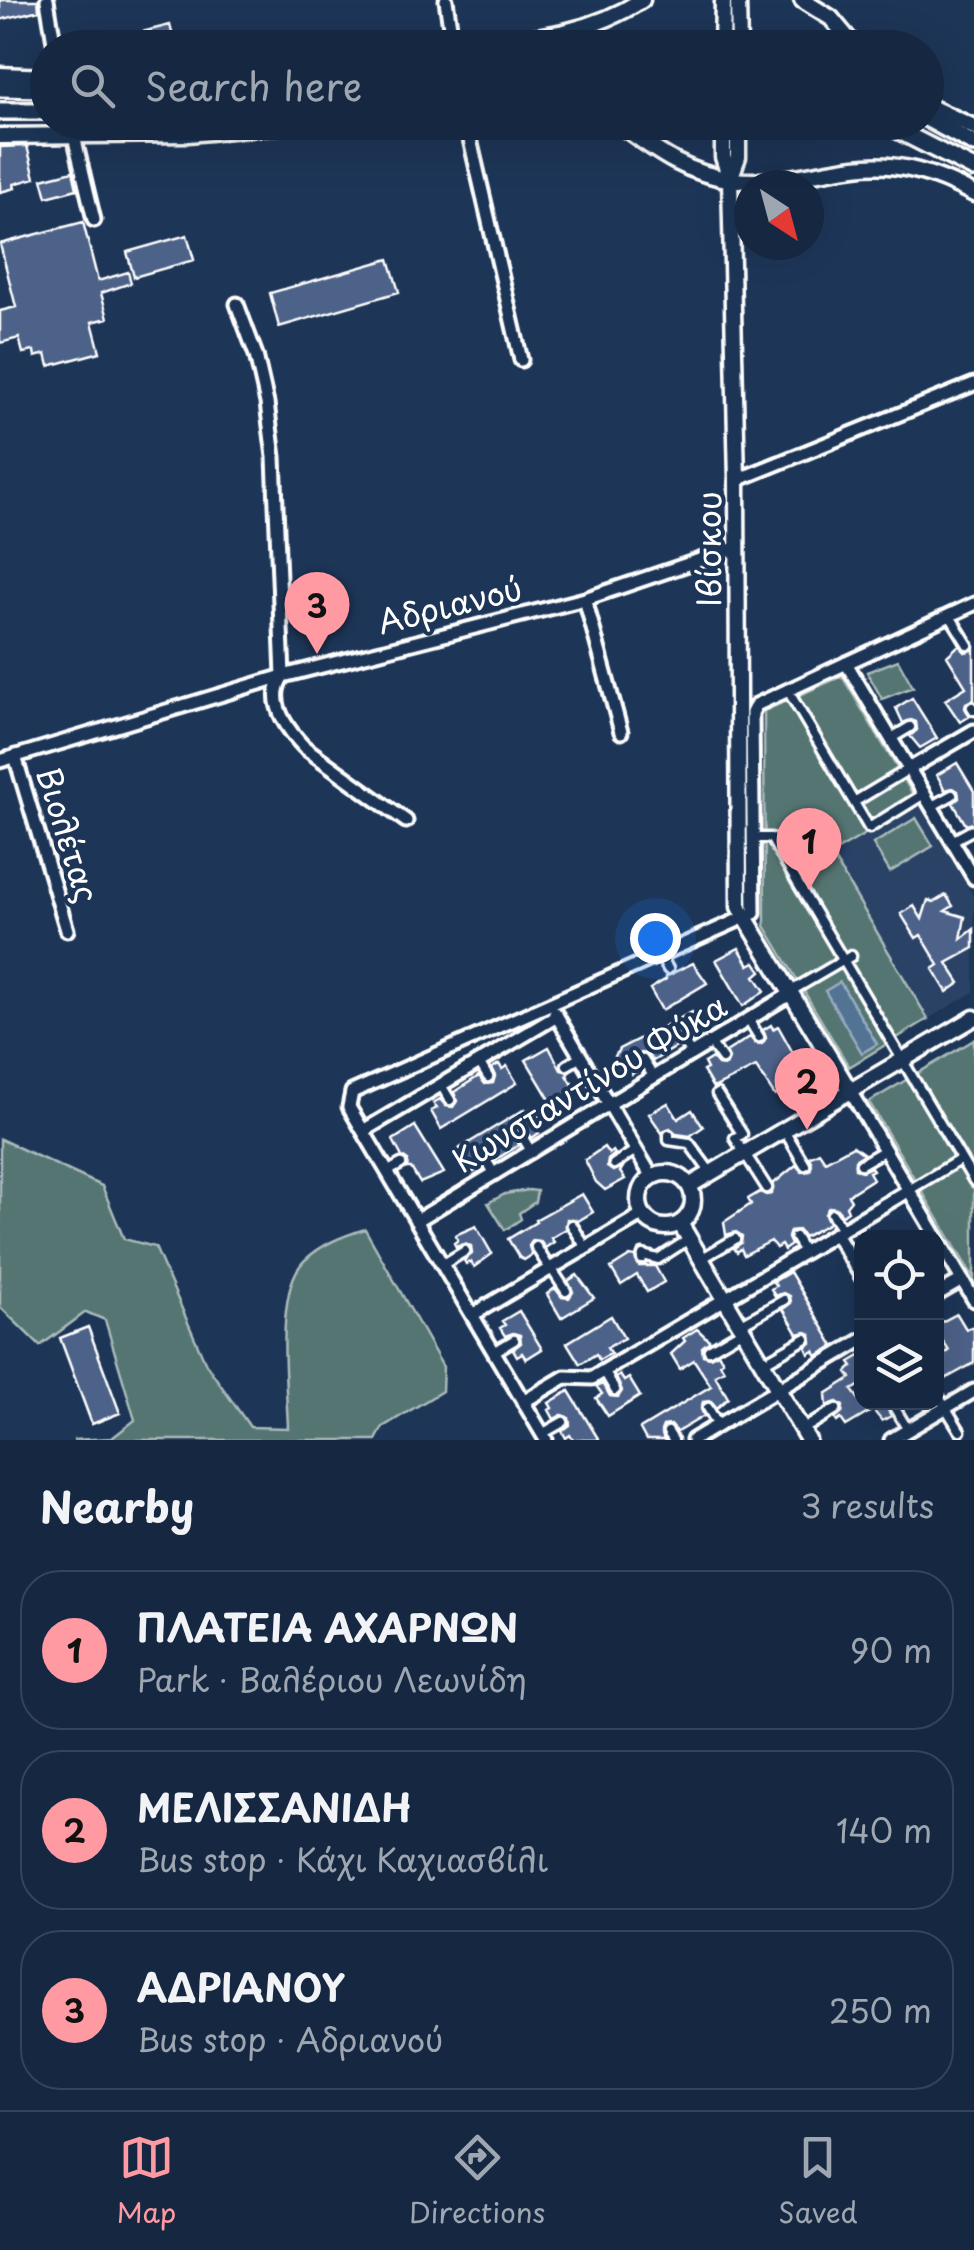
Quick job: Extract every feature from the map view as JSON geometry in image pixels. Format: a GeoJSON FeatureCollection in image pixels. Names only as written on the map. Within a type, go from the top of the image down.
{"type":"FeatureCollection","features":[{"type":"Feature","properties":{"kind":"main road"},"geometry":{"type":"LineString","coordinates":[[0,88],[30,89]]}},
{"type":"Feature","properties":{"kind":"main road"},"geometry":{"type":"LineString","coordinates":[[0,110],[30,111]]}},
{"type":"Feature","properties":{"kind":"main road"},"geometry":{"type":"LineString","coordinates":[[944,128],[974,144]]}},
{"type":"Feature","properties":{"kind":"main road"},"geometry":{"type":"LineString","coordinates":[[916,140],[974,170]]}},
{"type":"Feature","properties":{"kind":"street"},"geometry":{"type":"LineString","coordinates":[[47,0],[52,30]]}},
{"type":"Feature","properties":{"kind":"street"},"geometry":{"type":"LineString","coordinates":[[446,0],[449,30]]}},
{"type":"Feature","properties":{"kind":"street"},"geometry":{"type":"LineString","coordinates":[[581,30],[642,0]]}},
{"type":"Feature","properties":{"kind":"street"},"geometry":{"type":"LineString","coordinates":[[722,30],[723,0]]}},
{"type":"Feature","properties":{"kind":"street"},"geometry":{"type":"LineString","coordinates":[[738,0],[739,30]]}},
{"type":"Feature","properties":{"kind":"street"},"geometry":{"type":"LineString","coordinates":[[802,0],[831,18],[841,30]]}},
{"type":"Feature","properties":{"kind":"street"},"geometry":{"type":"LineString","coordinates":[[0,76],[30,77]]}},
{"type":"Feature","properties":{"kind":"street"},"geometry":{"type":"LineString","coordinates":[[944,113],[974,127]]}},
{"type":"Feature","properties":{"kind":"street"},"geometry":{"type":"LineString","coordinates":[[0,136],[30,136]]}},
{"type":"Feature","properties":{"kind":"street"},"geometry":{"type":"LineString","coordinates":[[75,140],[94,220]]}},
{"type":"Feature","properties":{"kind":"street"},"geometry":{"type":"LineString","coordinates":[[470,140],[521,360]]}},
{"type":"Feature","properties":{"kind":"street"},"geometry":{"type":"LineString","coordinates":[[639,140],[657,154],[730,180],[789,181],[856,166],[893,166],[930,173],[974,194]]}},
{"type":"Feature","properties":{"kind":"street","name":"Ιβίσκου"},"geometry":{"type":"LineString","coordinates":[[723,140],[730,180],[740,908],[745,917]]}},
{"type":"Feature","properties":{"kind":"street","name":"Ιβίσκου"},"geometry":{"type":"LineString","coordinates":[[730,180],[738,157],[738,140]]}},
{"type":"Feature","properties":{"kind":"street"},"geometry":{"type":"LineString","coordinates":[[238,304],[256,355],[272,439],[284,676],[277,684],[276,704],[294,738],[406,820]]}},
{"type":"Feature","properties":{"kind":"street"},"geometry":{"type":"LineString","coordinates":[[737,480],[974,384]]}},
{"type":"Feature","properties":{"kind":"street","name":"Αδριανού"},"geometry":{"type":"LineString","coordinates":[[0,761],[284,676],[585,599],[738,547]]}},
{"type":"Feature","properties":{"kind":"street"},"geometry":{"type":"LineString","coordinates":[[585,599],[621,732]]}},
{"type":"Feature","properties":{"kind":"street"},"geometry":{"type":"LineString","coordinates":[[564,1422],[544,1437],[363,1131],[348,1102],[352,1092],[756,909],[752,713],[759,702],[974,604]]}},
{"type":"Feature","properties":{"kind":"street"},"geometry":{"type":"LineString","coordinates":[[950,616],[968,646]]}},
{"type":"Feature","properties":{"kind":"street"},"geometry":{"type":"LineString","coordinates":[[846,663],[974,878]]}},
{"type":"Feature","properties":{"kind":"street"},"geometry":{"type":"LineString","coordinates":[[786,688],[869,828],[924,794]]}},
{"type":"Feature","properties":{"kind":"street"},"geometry":{"type":"LineString","coordinates":[[890,739],[910,727]]}},
{"type":"Feature","properties":{"kind":"street"},"geometry":{"type":"LineString","coordinates":[[854,802],[974,731]]}},
{"type":"Feature","properties":{"kind":"street","name":"Βιολέτας"},"geometry":{"type":"LineString","coordinates":[[15,756],[67,930]]}},
{"type":"Feature","properties":{"kind":"street"},"geometry":{"type":"LineString","coordinates":[[932,806],[952,795]]}},
{"type":"Feature","properties":{"kind":"street"},"geometry":{"type":"LineString","coordinates":[[952,841],[972,830]]}},
{"type":"Feature","properties":{"kind":"street"},"geometry":{"type":"LineString","coordinates":[[754,838],[772,838],[847,958],[974,1181]]}},
{"type":"Feature","properties":{"kind":"street"},"geometry":{"type":"LineString","coordinates":[[745,917],[764,962],[791,992],[908,1190],[968,1277],[974,1300]]}},
{"type":"Feature","properties":{"kind":"street"},"geometry":{"type":"LineString","coordinates":[[660,955],[668,968]]}},
{"type":"Feature","properties":{"kind":"street"},"geometry":{"type":"LineString","coordinates":[[791,992],[847,958]]}},
{"type":"Feature","properties":{"kind":"street","name":"Κωνσταντίνου Φύκα"},"geometry":{"type":"LineString","coordinates":[[416,1221],[791,992]]}},
{"type":"Feature","properties":{"kind":"street"},"geometry":{"type":"LineString","coordinates":[[550,1003],[652,1177]]}},
{"type":"Feature","properties":{"kind":"street"},"geometry":{"type":"LineString","coordinates":[[363,1131],[557,1016]]}},
{"type":"Feature","properties":{"kind":"street"},"geometry":{"type":"LineString","coordinates":[[690,1186],[974,1018]]}},
{"type":"Feature","properties":{"kind":"street"},"geometry":{"type":"LineString","coordinates":[[748,1020],[760,1037]]}},
{"type":"Feature","properties":{"kind":"street"},"geometry":{"type":"LineString","coordinates":[[681,1038],[690,1054]]}},
{"type":"Feature","properties":{"kind":"street"},"geometry":{"type":"LineString","coordinates":[[710,1042],[722,1059]]}},
{"type":"Feature","properties":{"kind":"street"},"geometry":{"type":"LineString","coordinates":[[567,1065],[581,1057]]}},
{"type":"Feature","properties":{"kind":"street"},"geometry":{"type":"LineString","coordinates":[[643,1060],[652,1076]]}},
{"type":"Feature","properties":{"kind":"street"},"geometry":{"type":"LineString","coordinates":[[479,1062],[488,1077]]}},
{"type":"Feature","properties":{"kind":"street"},"geometry":{"type":"LineString","coordinates":[[788,1082],[800,1101],[811,1095],[820,1109]]}},
{"type":"Feature","properties":{"kind":"street"},"geometry":{"type":"LineString","coordinates":[[441,1085],[450,1100]]}},
{"type":"Feature","properties":{"kind":"street"},"geometry":{"type":"LineString","coordinates":[[717,1094],[742,1134],[735,1138],[767,1188]]}},
{"type":"Feature","properties":{"kind":"street"},"geometry":{"type":"LineString","coordinates":[[784,1130],[805,1165]]}},
{"type":"Feature","properties":{"kind":"street"},"geometry":{"type":"LineString","coordinates":[[669,1135],[669,1140],[689,1143],[711,1174]]}},
{"type":"Feature","properties":{"kind":"street"},"geometry":{"type":"LineString","coordinates":[[522,1136],[532,1153]]}},
{"type":"Feature","properties":{"kind":"street"},"geometry":{"type":"LineString","coordinates":[[614,1164],[636,1150]]}},
{"type":"Feature","properties":{"kind":"street"},"geometry":{"type":"LineString","coordinates":[[861,1164],[885,1150]]}},
{"type":"Feature","properties":{"kind":"street"},"geometry":{"type":"LineString","coordinates":[[485,1158],[494,1174]]}},
{"type":"Feature","properties":{"kind":"street"},"geometry":{"type":"LineString","coordinates":[[523,1402],[566,1378],[592,1378],[608,1365],[961,1159]]}},
{"type":"Feature","properties":{"kind":"street"},"geometry":{"type":"LineString","coordinates":[[388,1172],[402,1164]]}},
{"type":"Feature","properties":{"kind":"street"},"geometry":{"type":"LineString","coordinates":[[668,1173],[690,1186],[693,1202],[680,1223],[664,1227],[643,1214],[640,1194],[652,1177],[668,1173]]}},
{"type":"Feature","properties":{"kind":"street"},"geometry":{"type":"LineString","coordinates":[[472,1315],[643,1214]]}},
{"type":"Feature","properties":{"kind":"street"},"geometry":{"type":"LineString","coordinates":[[832,1214],[854,1262]]}},
{"type":"Feature","properties":{"kind":"street"},"geometry":{"type":"LineString","coordinates":[[680,1223],[802,1436],[836,1410]]}},
{"type":"Feature","properties":{"kind":"street"},"geometry":{"type":"LineString","coordinates":[[572,1225],[586,1248]]}},
{"type":"Feature","properties":{"kind":"street"},"geometry":{"type":"LineString","coordinates":[[795,1236],[804,1252]]}},
{"type":"Feature","properties":{"kind":"street"},"geometry":{"type":"LineString","coordinates":[[642,1259],[643,1255],[658,1259],[689,1238]]}},
{"type":"Feature","properties":{"kind":"street"},"geometry":{"type":"LineString","coordinates":[[701,1259],[734,1239]]}},
{"type":"Feature","properties":{"kind":"street"},"geometry":{"type":"LineString","coordinates":[[536,1247],[566,1290]]}},
{"type":"Feature","properties":{"kind":"street"},"geometry":{"type":"LineString","coordinates":[[442,1265],[465,1252]]}},
{"type":"Feature","properties":{"kind":"street"},"geometry":{"type":"LineString","coordinates":[[944,1291],[968,1277]]}},
{"type":"Feature","properties":{"kind":"street"},"geometry":{"type":"LineString","coordinates":[[709,1350],[784,1300]]}},
{"type":"Feature","properties":{"kind":"street"},"geometry":{"type":"LineString","coordinates":[[763,1363],[805,1339]]}},
{"type":"Feature","properties":{"kind":"street"},"geometry":{"type":"LineString","coordinates":[[494,1352],[514,1340]]}},
{"type":"Feature","properties":{"kind":"street"},"geometry":{"type":"LineString","coordinates":[[693,1440],[854,1347]]}},
{"type":"Feature","properties":{"kind":"street"},"geometry":{"type":"LineString","coordinates":[[608,1365],[614,1390]]}},
{"type":"Feature","properties":{"kind":"street"},"geometry":{"type":"LineString","coordinates":[[891,1440],[909,1434],[974,1391]]}},
{"type":"Feature","properties":{"kind":"street"},"geometry":{"type":"LineString","coordinates":[[944,1405],[960,1432]]}},
{"type":"Feature","properties":{"kind":"street"},"geometry":{"type":"LineString","coordinates":[[708,1408],[718,1425]]}},
{"type":"Feature","properties":{"kind":"street"},"geometry":{"type":"LineString","coordinates":[[895,1410],[909,1434]]}},
{"type":"Feature","properties":{"kind":"shaded area"},"geometry":{"type":"Polygon","coordinates":[[[918,803],[974,897],[974,992],[928,1019],[831,854],[918,803]]]}},
{"type":"Feature","properties":{"kind":"shaded area"},"geometry":{"type":"Polygon","coordinates":[[[840,982],[877,1044],[862,1053],[825,991],[840,982]]]}},
{"type":"Feature","properties":{"kind":"green space"},"geometry":{"type":"Polygon","coordinates":[[[898,660],[913,687],[882,699],[867,672],[898,660]]]}},
{"type":"Feature","properties":{"kind":"green space"},"geometry":{"type":"Polygon","coordinates":[[[842,676],[918,803],[831,854],[928,1019],[849,1067],[765,926],[764,711],[842,676]]]}},
{"type":"Feature","properties":{"kind":"green space"},"geometry":{"type":"Polygon","coordinates":[[[916,818],[933,846],[890,872],[873,844],[916,818]]]}},
{"type":"Feature","properties":{"kind":"green space"},"geometry":{"type":"Polygon","coordinates":[[[974,1040],[974,1279],[869,1102],[974,1040]]]}},
{"type":"Feature","properties":{"kind":"green space"},"geometry":{"type":"Polygon","coordinates":[[[0,1139],[102,1186],[124,1239],[155,1247],[206,1364],[250,1427],[288,1428],[285,1316],[295,1275],[318,1250],[365,1229],[443,1367],[442,1391],[383,1427],[376,1440],[73,1440],[112,1438],[135,1420],[105,1320],[86,1312],[40,1346],[0,1307],[0,1139]]]}},
{"type":"Feature","properties":{"kind":"green space"},"geometry":{"type":"Polygon","coordinates":[[[537,1191],[535,1202],[505,1230],[488,1203],[505,1194],[537,1191]]]}},
{"type":"Feature","properties":{"kind":"building"},"geometry":{"type":"Polygon","coordinates":[[[0,0],[38,0],[39,10],[0,20],[0,0]]]}},
{"type":"Feature","properties":{"kind":"building"},"geometry":{"type":"Polygon","coordinates":[[[27,146],[35,178],[0,192],[0,147],[27,146]]]}},
{"type":"Feature","properties":{"kind":"building"},"geometry":{"type":"Polygon","coordinates":[[[73,171],[77,189],[47,197],[42,179],[73,171]]]}},
{"type":"Feature","properties":{"kind":"building"},"geometry":{"type":"Polygon","coordinates":[[[83,222],[98,281],[128,272],[131,283],[101,293],[108,318],[92,322],[100,352],[49,366],[46,354],[35,357],[34,351],[23,353],[19,338],[0,343],[0,311],[16,307],[0,244],[83,222]]]}},
{"type":"Feature","properties":{"kind":"building"},"geometry":{"type":"Polygon","coordinates":[[[187,235],[194,260],[134,277],[127,252],[187,235]]]}},
{"type":"Feature","properties":{"kind":"building"},"geometry":{"type":"Polygon","coordinates":[[[389,259],[399,292],[279,327],[270,293],[389,259]]]}},
{"type":"Feature","properties":{"kind":"building"},"geometry":{"type":"Polygon","coordinates":[[[959,645],[965,652],[974,649],[974,700],[966,703],[970,716],[960,722],[945,700],[966,687],[947,656],[959,645]]]}},
{"type":"Feature","properties":{"kind":"building"},"geometry":{"type":"Polygon","coordinates":[[[912,698],[937,738],[920,748],[910,736],[917,730],[916,722],[903,723],[896,708],[912,698]]]}},
{"type":"Feature","properties":{"kind":"building"},"geometry":{"type":"Polygon","coordinates":[[[957,763],[974,791],[974,823],[966,825],[953,803],[959,798],[958,791],[945,790],[937,775],[957,763]]]}},
{"type":"Feature","properties":{"kind":"building"},"geometry":{"type":"Polygon","coordinates":[[[946,895],[953,906],[945,911],[965,917],[961,939],[974,929],[974,948],[947,963],[960,983],[947,992],[933,969],[939,965],[921,935],[916,938],[901,914],[914,906],[922,919],[928,900],[934,902],[946,895]]]}},
{"type":"Feature","properties":{"kind":"building"},"geometry":{"type":"Polygon","coordinates":[[[739,948],[749,965],[755,962],[761,971],[755,976],[765,991],[743,1006],[716,960],[739,948]]]}},
{"type":"Feature","properties":{"kind":"building"},"geometry":{"type":"Polygon","coordinates":[[[693,963],[707,983],[662,1010],[650,989],[693,963]]]}},
{"type":"Feature","properties":{"kind":"building"},"geometry":{"type":"Polygon","coordinates":[[[692,1012],[700,1024],[695,1030],[698,1035],[691,1039],[678,1031],[674,1038],[678,1046],[653,1061],[640,1053],[636,1059],[640,1069],[632,1074],[630,1069],[621,1070],[614,1058],[619,1049],[692,1012]]]}},
{"type":"Feature","properties":{"kind":"building"},"geometry":{"type":"Polygon","coordinates":[[[771,1025],[773,1029],[778,1026],[807,1078],[798,1083],[785,1075],[781,1082],[784,1090],[775,1096],[756,1067],[713,1088],[703,1071],[707,1069],[704,1063],[712,1058],[725,1066],[729,1059],[726,1052],[750,1037],[762,1044],[766,1038],[763,1030],[771,1025]]]}},
{"type":"Feature","properties":{"kind":"building"},"geometry":{"type":"Polygon","coordinates":[[[549,1047],[561,1070],[569,1072],[576,1090],[553,1105],[526,1060],[549,1047]]]}},
{"type":"Feature","properties":{"kind":"building"},"geometry":{"type":"Polygon","coordinates":[[[499,1064],[502,1069],[507,1066],[517,1083],[441,1129],[431,1111],[437,1108],[433,1103],[440,1099],[453,1107],[457,1101],[454,1092],[479,1076],[485,1084],[493,1083],[492,1068],[499,1064]]]}},
{"type":"Feature","properties":{"kind":"building"},"geometry":{"type":"Polygon","coordinates":[[[668,1103],[678,1119],[692,1110],[703,1127],[690,1136],[676,1134],[670,1128],[662,1133],[649,1114],[668,1103]]]}},
{"type":"Feature","properties":{"kind":"building"},"geometry":{"type":"Polygon","coordinates":[[[532,1108],[542,1122],[536,1128],[539,1133],[532,1138],[526,1130],[519,1129],[515,1135],[519,1145],[495,1160],[489,1152],[482,1151],[478,1157],[482,1167],[474,1172],[471,1167],[463,1168],[456,1157],[460,1148],[532,1108]]]}},
{"type":"Feature","properties":{"kind":"building"},"geometry":{"type":"Polygon","coordinates":[[[415,1126],[444,1173],[420,1183],[411,1168],[407,1168],[408,1161],[393,1140],[415,1126]]]}},
{"type":"Feature","properties":{"kind":"building"},"geometry":{"type":"Polygon","coordinates":[[[853,1146],[864,1154],[855,1160],[855,1169],[871,1167],[873,1179],[848,1195],[848,1211],[842,1215],[829,1207],[825,1214],[829,1223],[804,1237],[798,1230],[790,1231],[791,1245],[784,1250],[771,1241],[744,1255],[741,1249],[737,1252],[734,1248],[741,1243],[742,1236],[736,1232],[726,1235],[724,1222],[751,1204],[748,1199],[760,1192],[772,1194],[773,1184],[796,1165],[802,1172],[810,1171],[809,1157],[819,1152],[825,1161],[853,1146]]]}},
{"type":"Feature","properties":{"kind":"building"},"geometry":{"type":"Polygon","coordinates":[[[604,1147],[609,1154],[615,1154],[607,1167],[613,1171],[623,1167],[620,1172],[625,1179],[605,1190],[596,1182],[585,1160],[604,1147]]]}},
{"type":"Feature","properties":{"kind":"building"},"geometry":{"type":"Polygon","coordinates":[[[582,1194],[593,1212],[578,1221],[567,1219],[566,1229],[551,1238],[554,1242],[545,1248],[540,1241],[533,1240],[529,1246],[532,1255],[524,1260],[519,1257],[508,1239],[582,1194]]]}},
{"type":"Feature","properties":{"kind":"building"},"geometry":{"type":"Polygon","coordinates":[[[476,1226],[492,1254],[474,1267],[464,1260],[472,1254],[471,1246],[456,1247],[454,1243],[458,1240],[455,1235],[476,1226]]]}},
{"type":"Feature","properties":{"kind":"building"},"geometry":{"type":"Polygon","coordinates":[[[635,1257],[639,1266],[655,1266],[664,1282],[647,1292],[637,1275],[621,1285],[611,1268],[635,1257]]]}},
{"type":"Feature","properties":{"kind":"building"},"geometry":{"type":"Polygon","coordinates":[[[790,1272],[834,1346],[817,1356],[814,1351],[809,1354],[806,1347],[812,1342],[811,1334],[798,1334],[783,1309],[791,1303],[790,1296],[775,1296],[771,1289],[776,1286],[773,1282],[790,1272]]]}},
{"type":"Feature","properties":{"kind":"building"},"geometry":{"type":"Polygon","coordinates":[[[577,1275],[594,1298],[561,1318],[547,1294],[555,1288],[562,1297],[569,1298],[573,1292],[568,1281],[577,1275]]]}},
{"type":"Feature","properties":{"kind":"building"},"geometry":{"type":"Polygon","coordinates":[[[519,1311],[542,1349],[526,1359],[522,1353],[517,1356],[513,1349],[521,1343],[520,1335],[505,1336],[500,1328],[505,1325],[502,1321],[519,1311]]]}},
{"type":"Feature","properties":{"kind":"building"},"geometry":{"type":"Polygon","coordinates":[[[957,1314],[966,1329],[974,1326],[974,1363],[944,1380],[944,1354],[949,1351],[944,1343],[944,1321],[957,1314]]]}},
{"type":"Feature","properties":{"kind":"building"},"geometry":{"type":"Polygon","coordinates":[[[611,1316],[624,1338],[607,1348],[611,1354],[599,1360],[596,1354],[580,1364],[567,1343],[611,1316]]]}},
{"type":"Feature","properties":{"kind":"building"},"geometry":{"type":"Polygon","coordinates":[[[88,1327],[120,1413],[92,1424],[60,1338],[88,1327]]]}},
{"type":"Feature","properties":{"kind":"building"},"geometry":{"type":"Polygon","coordinates":[[[697,1329],[710,1341],[702,1347],[703,1355],[718,1353],[723,1361],[720,1363],[724,1370],[715,1375],[728,1398],[717,1408],[711,1401],[703,1402],[704,1416],[677,1432],[671,1425],[663,1426],[664,1440],[646,1440],[640,1429],[711,1386],[694,1360],[680,1369],[671,1354],[685,1341],[683,1338],[697,1329]]]}},
{"type":"Feature","properties":{"kind":"building"},"geometry":{"type":"Polygon","coordinates":[[[854,1360],[854,1410],[873,1410],[846,1426],[841,1419],[835,1419],[843,1406],[837,1402],[827,1406],[826,1394],[851,1378],[847,1372],[853,1366],[850,1362],[854,1360]]]}},
{"type":"Feature","properties":{"kind":"building"},"geometry":{"type":"Polygon","coordinates":[[[620,1375],[624,1381],[629,1378],[640,1396],[608,1416],[596,1398],[602,1394],[597,1387],[603,1384],[610,1396],[618,1397],[622,1391],[616,1378],[620,1375]]]}},
{"type":"Feature","properties":{"kind":"building"},"geometry":{"type":"Polygon","coordinates":[[[569,1391],[599,1440],[573,1440],[570,1435],[566,1438],[562,1431],[570,1425],[569,1418],[562,1415],[554,1419],[549,1403],[569,1391]]]}},
{"type":"Feature","properties":{"kind":"building"},"geometry":{"type":"Polygon","coordinates":[[[873,1410],[888,1410],[891,1416],[882,1421],[873,1410]]]}},
{"type":"Feature","properties":{"kind":"place","name":"ΑΔΡΙΑΝΟΥ"},"geometry":{"type":"Point","coordinates":[317,654]}},
{"type":"Feature","properties":{"kind":"place","name":"ΠΛΑΤΕΙΑ ΑΧΑΡΝΩΝ"},"geometry":{"type":"Point","coordinates":[809,890]}},
{"type":"Feature","properties":{"kind":"place","name":"ΜΕΛΙΣΣΑΝΙΔΗ"},"geometry":{"type":"Point","coordinates":[807,1130]}}]}
